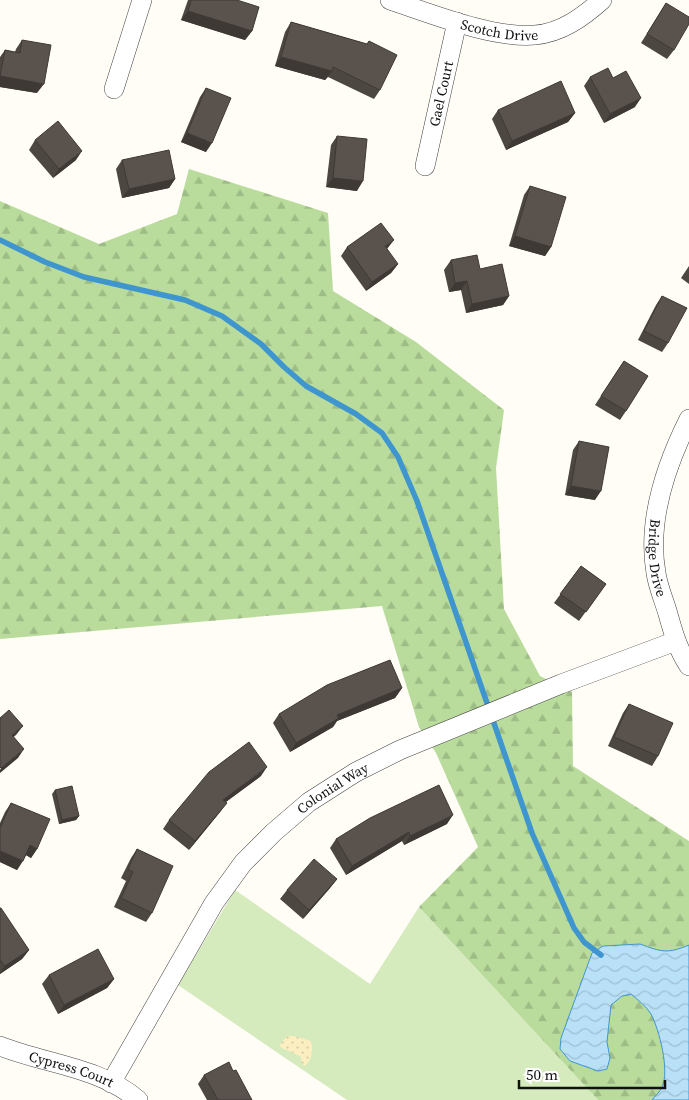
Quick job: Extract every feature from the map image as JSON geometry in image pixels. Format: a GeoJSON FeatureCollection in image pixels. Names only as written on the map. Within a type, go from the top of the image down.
{"type":"FeatureCollection","features":[{"type":"Feature","properties":{"kind":"street"},"geometry":{"type":"LineString","coordinates":[[114,89],[142,0]]}},
{"type":"Feature","properties":{"kind":"street","name":"Scotch Drive"},"geometry":{"type":"LineString","coordinates":[[390,0],[458,22],[507,34],[535,35],[557,30],[571,24],[602,0]]}},
{"type":"Feature","properties":{"kind":"street","name":"Gael Court"},"geometry":{"type":"LineString","coordinates":[[425,166],[458,22]]}},
{"type":"Feature","properties":{"kind":"street","name":"Bridge Drive"},"geometry":{"type":"LineString","coordinates":[[689,419],[670,461],[656,514],[654,534],[656,574],[676,641],[689,666]]}},
{"type":"Feature","properties":{"kind":"street","name":"Colonial Way"},"geometry":{"type":"LineString","coordinates":[[111,1083],[214,903],[243,863],[259,846],[309,802],[356,772],[400,750],[561,684],[676,641]]}},
{"type":"Feature","properties":{"kind":"street","name":"Cypress Court"},"geometry":{"type":"LineString","coordinates":[[0,1046],[31,1057],[76,1068],[111,1083],[138,1100]]}},
{"type":"Feature","properties":{"kind":"green space"},"geometry":{"type":"Polygon","coordinates":[[[189,169],[328,213],[333,291],[416,342],[504,410],[496,468],[504,609],[540,676],[572,692],[573,766],[689,841],[689,1100],[598,1100],[419,907],[478,847],[436,753],[419,727],[382,606],[0,639],[0,201],[99,244],[177,214],[189,169]]]}},
{"type":"Feature","properties":{"kind":"green space"},"geometry":{"type":"Polygon","coordinates":[[[235,890],[370,984],[419,907],[598,1100],[347,1100],[178,985],[235,890]]]}},
{"type":"Feature","properties":{"kind":"sand"},"geometry":{"type":"Polygon","coordinates":[[[287,1036],[311,1041],[312,1054],[305,1066],[302,1064],[301,1057],[279,1046],[287,1036]]]}},
{"type":"Feature","properties":{"kind":"water"},"geometry":{"type":"Polygon","coordinates":[[[640,944],[664,951],[675,950],[689,945],[689,1100],[652,1100],[661,1089],[664,1080],[665,1071],[662,1050],[651,1014],[631,994],[622,996],[611,1005],[607,1042],[610,1058],[607,1069],[598,1071],[570,1061],[560,1049],[561,1038],[592,953],[603,946],[640,944]]]}},
{"type":"Feature","properties":{"kind":"building"},"geometry":{"type":"Polygon","coordinates":[[[191,0],[237,0],[259,7],[252,31],[188,11],[191,0]]]}},
{"type":"Feature","properties":{"kind":"building"},"geometry":{"type":"Polygon","coordinates":[[[666,3],[689,17],[689,24],[674,50],[647,34],[666,3]]]}},
{"type":"Feature","properties":{"kind":"building"},"geometry":{"type":"Polygon","coordinates":[[[291,22],[367,44],[369,41],[397,55],[380,90],[333,67],[332,71],[281,57],[291,22]]]}},
{"type":"Feature","properties":{"kind":"building"},"geometry":{"type":"Polygon","coordinates":[[[22,40],[51,45],[44,84],[0,76],[5,50],[20,53],[22,40]]]}},
{"type":"Feature","properties":{"kind":"building"},"geometry":{"type":"Polygon","coordinates":[[[608,68],[613,78],[626,71],[641,98],[610,114],[590,77],[608,68]]]}},
{"type":"Feature","properties":{"kind":"building"},"geometry":{"type":"Polygon","coordinates":[[[561,81],[575,113],[512,141],[498,110],[561,81]]]}},
{"type":"Feature","properties":{"kind":"building"},"geometry":{"type":"Polygon","coordinates":[[[206,88],[231,98],[212,143],[187,133],[206,88]]]}},
{"type":"Feature","properties":{"kind":"building"},"geometry":{"type":"Polygon","coordinates":[[[58,121],[82,151],[59,169],[35,140],[58,121]]]}},
{"type":"Feature","properties":{"kind":"building"},"geometry":{"type":"Polygon","coordinates":[[[337,136],[367,139],[363,181],[333,178],[337,136]]]}},
{"type":"Feature","properties":{"kind":"building"},"geometry":{"type":"Polygon","coordinates":[[[169,150],[175,179],[129,189],[122,160],[169,150]]]}},
{"type":"Feature","properties":{"kind":"building"},"geometry":{"type":"Polygon","coordinates":[[[530,186],[566,197],[551,247],[515,236],[530,186]]]}},
{"type":"Feature","properties":{"kind":"building"},"geometry":{"type":"Polygon","coordinates":[[[381,223],[394,240],[385,246],[398,264],[372,282],[347,247],[381,223]]]}},
{"type":"Feature","properties":{"kind":"building"},"geometry":{"type":"Polygon","coordinates":[[[477,255],[480,269],[502,264],[509,296],[472,304],[467,281],[455,283],[451,260],[477,255]]]}},
{"type":"Feature","properties":{"kind":"building"},"geometry":{"type":"Polygon","coordinates":[[[662,296],[687,308],[668,343],[644,331],[662,296]]]}},
{"type":"Feature","properties":{"kind":"building"},"geometry":{"type":"Polygon","coordinates":[[[624,361],[648,376],[626,411],[601,396],[624,361]]]}},
{"type":"Feature","properties":{"kind":"building"},"geometry":{"type":"Polygon","coordinates":[[[579,441],[609,447],[601,491],[571,486],[579,441]]]}},
{"type":"Feature","properties":{"kind":"building"},"geometry":{"type":"Polygon","coordinates":[[[581,566],[606,584],[586,612],[560,594],[581,566]]]}},
{"type":"Feature","properties":{"kind":"building"},"geometry":{"type":"Polygon","coordinates":[[[390,660],[402,688],[337,715],[339,718],[296,743],[279,714],[327,685],[390,660]]]}},
{"type":"Feature","properties":{"kind":"building"},"geometry":{"type":"Polygon","coordinates":[[[629,704],[673,723],[658,756],[614,737],[629,704]]]}},
{"type":"Feature","properties":{"kind":"building"},"geometry":{"type":"Polygon","coordinates":[[[9,710],[23,726],[12,735],[24,749],[1,768],[0,718],[9,710]]]}},
{"type":"Feature","properties":{"kind":"building"},"geometry":{"type":"Polygon","coordinates":[[[249,742],[267,767],[223,800],[227,803],[195,841],[169,820],[209,772],[249,742]]]}},
{"type":"Feature","properties":{"kind":"building"},"geometry":{"type":"Polygon","coordinates":[[[439,785],[453,815],[410,836],[409,832],[352,866],[336,839],[370,818],[439,785]]]}},
{"type":"Feature","properties":{"kind":"building"},"geometry":{"type":"Polygon","coordinates":[[[72,786],[79,816],[62,820],[55,790],[72,786]]]}},
{"type":"Feature","properties":{"kind":"building"},"geometry":{"type":"Polygon","coordinates":[[[11,803],[50,819],[37,849],[30,845],[23,861],[0,851],[0,828],[11,803]]]}},
{"type":"Feature","properties":{"kind":"building"},"geometry":{"type":"Polygon","coordinates":[[[137,849],[173,866],[152,913],[121,898],[133,872],[128,869],[137,849]]]}},
{"type":"Feature","properties":{"kind":"building"},"geometry":{"type":"Polygon","coordinates":[[[314,859],[337,879],[309,910],[287,890],[314,859]]]}},
{"type":"Feature","properties":{"kind":"building"},"geometry":{"type":"Polygon","coordinates":[[[0,908],[29,950],[5,966],[0,960],[0,908]]]}},
{"type":"Feature","properties":{"kind":"building"},"geometry":{"type":"Polygon","coordinates":[[[98,949],[114,979],[64,1005],[49,975],[98,949]]]}},
{"type":"Feature","properties":{"kind":"building"},"geometry":{"type":"Polygon","coordinates":[[[229,1062],[233,1071],[236,1070],[252,1100],[218,1100],[204,1075],[229,1062]]]}},
{"type":"Feature","properties":{"kind":"waterway"},"geometry":{"type":"LineString","coordinates":[[0,240],[45,262],[84,277],[185,300],[222,316],[261,344],[306,386],[356,414],[382,433],[398,457],[417,501],[532,833],[574,928],[584,942],[601,955]]}}]}
